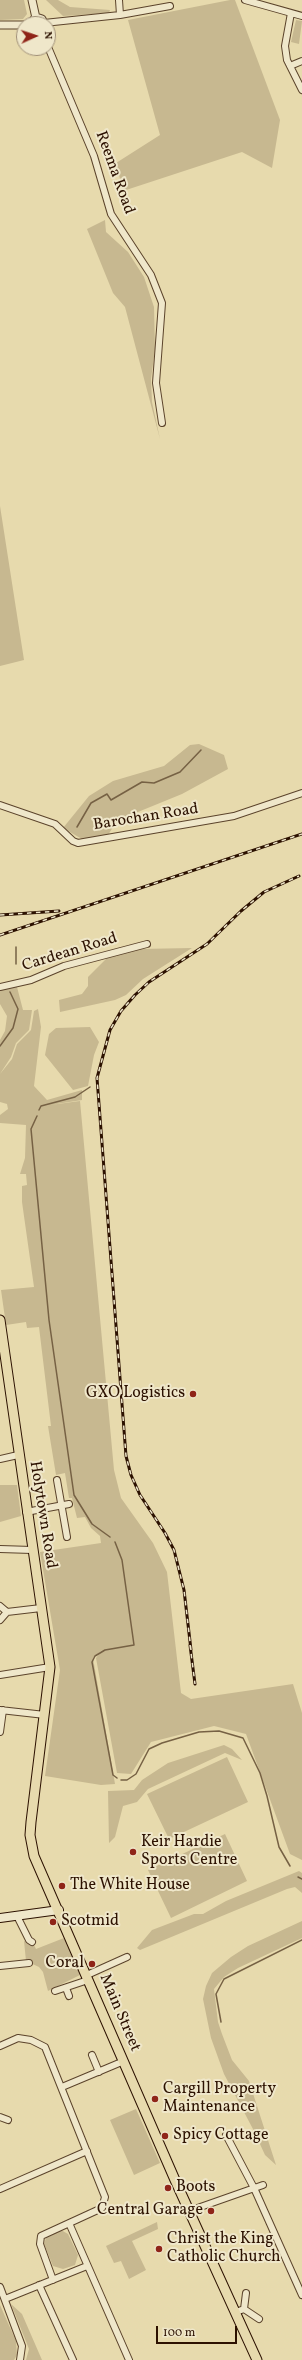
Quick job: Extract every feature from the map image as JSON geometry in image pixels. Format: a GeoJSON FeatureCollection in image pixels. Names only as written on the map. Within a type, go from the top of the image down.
{"type":"FeatureCollection","features":[{"type":"Feature","properties":{"kind":"main road","name":"Holytown Road"},"geometry":{"type":"LineString","coordinates":[[0,1320],[26,1512],[50,1667],[44,1715]]}},
{"type":"Feature","properties":{"kind":"main road","name":"Main Street"},"geometry":{"type":"LineString","coordinates":[[44,1715],[30,1835],[34,1856],[59,1910],[87,1978],[189,2211],[240,2311],[257,2360]]}},
{"type":"Feature","properties":{"kind":"main road"},"geometry":{"type":"LineString","coordinates":[[0,1918],[59,1910]]}},
{"type":"Feature","properties":{"kind":"street"},"geometry":{"type":"LineString","coordinates":[[32,0],[34,16]]}},
{"type":"Feature","properties":{"kind":"street"},"geometry":{"type":"LineString","coordinates":[[119,0],[120,15]]}},
{"type":"Feature","properties":{"kind":"street"},"geometry":{"type":"LineString","coordinates":[[245,0],[302,16]]}},
{"type":"Feature","properties":{"kind":"street"},"geometry":{"type":"LineString","coordinates":[[56,23],[120,15],[170,6]]}},
{"type":"Feature","properties":{"kind":"street"},"geometry":{"type":"LineString","coordinates":[[291,13],[285,46],[290,66],[302,90]]}},
{"type":"Feature","properties":{"kind":"street"},"geometry":{"type":"LineString","coordinates":[[0,26],[16,25]]}},
{"type":"Feature","properties":{"kind":"street","name":"Reema Road"},"geometry":{"type":"LineString","coordinates":[[52,56],[94,156],[111,214],[151,275],[162,303],[156,383],[162,423]]}},
{"type":"Feature","properties":{"kind":"street"},"geometry":{"type":"LineString","coordinates":[[290,66],[302,61]]}},
{"type":"Feature","properties":{"kind":"street","name":"Barochan Road"},"geometry":{"type":"LineString","coordinates":[[0,805],[55,824],[73,842],[78,843],[234,816],[302,793]]}},
{"type":"Feature","properties":{"kind":"street","name":"Cardean Road"},"geometry":{"type":"LineString","coordinates":[[0,986],[31,980],[64,966],[148,944]]}},
{"type":"Feature","properties":{"kind":"street"},"geometry":{"type":"LineString","coordinates":[[0,1459],[18,1455]]}},
{"type":"Feature","properties":{"kind":"street"},"geometry":{"type":"LineString","coordinates":[[58,1480],[67,1537]]}},
{"type":"Feature","properties":{"kind":"street"},"geometry":{"type":"LineString","coordinates":[[26,1512],[69,1504]]}},
{"type":"Feature","properties":{"kind":"street"},"geometry":{"type":"LineString","coordinates":[[0,1549],[32,1550]]}},
{"type":"Feature","properties":{"kind":"street"},"geometry":{"type":"LineString","coordinates":[[0,1606],[7,1612]]}},
{"type":"Feature","properties":{"kind":"street"},"geometry":{"type":"LineString","coordinates":[[0,1620],[7,1612],[41,1608]]}},
{"type":"Feature","properties":{"kind":"street"},"geometry":{"type":"LineString","coordinates":[[0,1675],[50,1667]]}},
{"type":"Feature","properties":{"kind":"street"},"geometry":{"type":"LineString","coordinates":[[0,1732],[2,1710],[44,1715]]}},
{"type":"Feature","properties":{"kind":"street"},"geometry":{"type":"LineString","coordinates":[[17,1916],[29,1940],[32,1942]]}},
{"type":"Feature","properties":{"kind":"street"},"geometry":{"type":"LineString","coordinates":[[56,1991],[87,1978],[127,1957]]}},
{"type":"Feature","properties":{"kind":"street"},"geometry":{"type":"LineString","coordinates":[[0,1966],[29,1963]]}},
{"type":"Feature","properties":{"kind":"street"},"geometry":{"type":"LineString","coordinates":[[66,1988],[69,1996]]}},
{"type":"Feature","properties":{"kind":"street"},"geometry":{"type":"LineString","coordinates":[[0,2046],[18,2038],[31,2040],[45,2047],[105,2197],[105,2204],[102,2208],[44,2233],[39,2239],[53,2280]]}},
{"type":"Feature","properties":{"kind":"street"},"geometry":{"type":"LineString","coordinates":[[92,2054],[99,2072]]}},
{"type":"Feature","properties":{"kind":"street"},"geometry":{"type":"LineString","coordinates":[[62,2088],[124,2061]]}},
{"type":"Feature","properties":{"kind":"street"},"geometry":{"type":"LineString","coordinates":[[0,2118],[8,2120]]}},
{"type":"Feature","properties":{"kind":"street"},"geometry":{"type":"LineString","coordinates":[[226,2135],[254,2188],[301,2292]]}},
{"type":"Feature","properties":{"kind":"street"},"geometry":{"type":"LineString","coordinates":[[0,2189],[87,2152]]}},
{"type":"Feature","properties":{"kind":"street"},"geometry":{"type":"LineString","coordinates":[[189,2211],[263,2185]]}},
{"type":"Feature","properties":{"kind":"street"},"geometry":{"type":"LineString","coordinates":[[69,2223],[129,2360]]}},
{"type":"Feature","properties":{"kind":"street"},"geometry":{"type":"LineString","coordinates":[[5,2299],[87,2266]]}},
{"type":"Feature","properties":{"kind":"street"},"geometry":{"type":"LineString","coordinates":[[39,2286],[73,2360]]}},
{"type":"Feature","properties":{"kind":"street"},"geometry":{"type":"LineString","coordinates":[[0,2287],[22,2346],[20,2360]]}},
{"type":"Feature","properties":{"kind":"street"},"geometry":{"type":"LineString","coordinates":[[246,2293],[240,2311],[259,2319]]}},
{"type":"Feature","properties":{"kind":"shaded area"},"geometry":{"type":"Polygon","coordinates":[[[0,0],[24,0],[27,14],[25,16],[16,16],[16,19],[0,20],[0,0]]]}},
{"type":"Feature","properties":{"kind":"shaded area"},"geometry":{"type":"Polygon","coordinates":[[[46,0],[58,0],[70,7],[110,10],[109,13],[63,16],[46,0]]]}},
{"type":"Feature","properties":{"kind":"shaded area"},"geometry":{"type":"Polygon","coordinates":[[[235,0],[280,120],[272,168],[242,152],[123,191],[116,163],[160,135],[128,20],[235,0]]]}},
{"type":"Feature","properties":{"kind":"shaded area"},"geometry":{"type":"Polygon","coordinates":[[[296,20],[302,21],[299,44],[291,42],[296,20]]]}},
{"type":"Feature","properties":{"kind":"shaded area"},"geometry":{"type":"Polygon","coordinates":[[[105,220],[106,232],[128,252],[144,277],[154,307],[155,349],[151,379],[152,402],[160,439],[125,307],[113,293],[87,229],[105,220]]]}},
{"type":"Feature","properties":{"kind":"shaded area"},"geometry":{"type":"Polygon","coordinates":[[[0,506],[24,660],[0,666],[0,506]]]}},
{"type":"Feature","properties":{"kind":"shaded area"},"geometry":{"type":"Polygon","coordinates":[[[199,744],[224,755],[228,769],[182,794],[133,814],[115,824],[108,835],[82,839],[63,828],[89,796],[113,781],[164,766],[190,745],[199,744]]]}},
{"type":"Feature","properties":{"kind":"shaded area"},"geometry":{"type":"Polygon","coordinates":[[[192,948],[143,979],[126,995],[115,1000],[60,1012],[59,1000],[82,994],[88,986],[88,977],[107,958],[139,949],[192,948]]]}},
{"type":"Feature","properties":{"kind":"shaded area"},"geometry":{"type":"Polygon","coordinates":[[[17,987],[23,1010],[32,1010],[29,1030],[16,1043],[11,1057],[0,1074],[0,1040],[5,1031],[7,1016],[0,1004],[0,989],[17,987]]]}},
{"type":"Feature","properties":{"kind":"shaded area"},"geometry":{"type":"Polygon","coordinates":[[[38,1009],[41,1027],[34,1086],[47,1100],[82,1090],[82,1100],[50,1105],[80,1101],[114,1470],[121,1498],[153,1543],[167,1572],[181,1693],[191,1699],[293,1684],[302,1713],[302,1860],[290,1854],[246,1734],[214,1726],[151,1742],[131,1774],[117,1773],[96,1658],[101,1651],[93,1658],[115,1784],[101,1785],[45,1776],[60,1670],[40,1552],[101,1543],[100,1536],[91,1528],[85,1517],[77,1518],[72,1498],[69,1498],[65,1473],[56,1475],[48,1426],[51,1426],[39,1327],[27,1328],[26,1322],[6,1325],[1,1290],[34,1287],[22,1202],[22,1186],[27,1185],[26,1174],[20,1174],[25,1158],[26,1125],[0,1123],[0,1115],[8,1109],[7,1104],[0,1102],[0,1074],[12,1059],[17,1044],[31,1030],[34,1011],[38,1009]]]}},
{"type":"Feature","properties":{"kind":"shaded area"},"geometry":{"type":"Polygon","coordinates":[[[90,1027],[99,1042],[94,1055],[88,1086],[73,1090],[45,1055],[49,1034],[56,1028],[90,1027]]]}},
{"type":"Feature","properties":{"kind":"shaded area"},"geometry":{"type":"Polygon","coordinates":[[[0,1485],[17,1485],[21,1516],[0,1522],[0,1485]]]}},
{"type":"Feature","properties":{"kind":"shaded area"},"geometry":{"type":"Polygon","coordinates":[[[224,1745],[232,1749],[242,1760],[225,1753],[148,1789],[137,1802],[123,1806],[115,1837],[109,1843],[108,1791],[134,1790],[142,1780],[168,1763],[224,1745]]]}},
{"type":"Feature","properties":{"kind":"shaded area"},"geometry":{"type":"Polygon","coordinates":[[[227,1757],[248,1802],[169,1839],[147,1794],[227,1757]]]}},
{"type":"Feature","properties":{"kind":"shaded area"},"geometry":{"type":"Polygon","coordinates":[[[225,1834],[247,1881],[171,1918],[148,1870],[225,1834]]]}},
{"type":"Feature","properties":{"kind":"shaded area"},"geometry":{"type":"Polygon","coordinates":[[[299,1871],[302,1873],[302,1893],[295,1887],[287,1889],[140,1950],[137,1948],[152,1930],[194,1914],[203,1914],[226,1901],[299,1871]]]}},
{"type":"Feature","properties":{"kind":"shaded area"},"geometry":{"type":"Polygon","coordinates":[[[302,1921],[302,1938],[238,1968],[224,1977],[214,1989],[218,2022],[222,2034],[232,2060],[249,2081],[276,2165],[265,2155],[224,2074],[211,2038],[203,1999],[206,1986],[212,1973],[231,1957],[248,1946],[302,1921]]]}},
{"type":"Feature","properties":{"kind":"shaded area"},"geometry":{"type":"Polygon","coordinates":[[[64,1938],[80,1975],[48,1991],[43,1972],[39,1967],[26,1961],[24,1941],[34,1945],[36,1949],[64,1938]]]}},
{"type":"Feature","properties":{"kind":"shaded area"},"geometry":{"type":"Polygon","coordinates":[[[136,2109],[160,2163],[134,2175],[110,2120],[136,2109]]]}},
{"type":"Feature","properties":{"kind":"shaded area"},"geometry":{"type":"Polygon","coordinates":[[[157,2222],[158,2229],[132,2241],[146,2270],[129,2279],[121,2261],[114,2263],[106,2246],[157,2222]]]}},
{"type":"Feature","properties":{"kind":"shaded area"},"geometry":{"type":"Polygon","coordinates":[[[61,2230],[68,2234],[78,2255],[75,2265],[63,2269],[53,2266],[44,2244],[47,2235],[61,2230]]]}},
{"type":"Feature","properties":{"kind":"shaded area"},"geometry":{"type":"Polygon","coordinates":[[[11,2304],[22,2314],[42,2360],[26,2360],[29,2349],[11,2304]]]}},
{"type":"Feature","properties":{"kind":"shaded area"},"geometry":{"type":"Polygon","coordinates":[[[0,2305],[16,2341],[17,2355],[14,2360],[0,2360],[0,2305]]]}},
{"type":"Feature","properties":{"kind":"waterway"},"geometry":{"type":"LineString","coordinates":[[77,827],[91,803],[107,794],[111,800],[142,782],[154,783],[180,772],[201,750]]}},
{"type":"Feature","properties":{"kind":"waterway"},"geometry":{"type":"LineString","coordinates":[[16,947],[16,964]]}},
{"type":"Feature","properties":{"kind":"waterway"},"geometry":{"type":"LineString","coordinates":[[0,1046],[13,1028],[18,1009],[10,992]]}},
{"type":"Feature","properties":{"kind":"waterway"},"geometry":{"type":"LineString","coordinates":[[39,1110],[41,1106],[75,1097],[90,1087]]}},
{"type":"Feature","properties":{"kind":"waterway"},"geometry":{"type":"LineString","coordinates":[[37,1116],[31,1129],[49,1320],[74,1495],[92,1524],[110,1537]]}},
{"type":"Feature","properties":{"kind":"waterway"},"geometry":{"type":"LineString","coordinates":[[115,1542],[122,1560],[134,1645],[105,1650],[95,1656],[92,1662],[113,1775],[117,1778]]}},
{"type":"Feature","properties":{"kind":"waterway"},"geometry":{"type":"LineString","coordinates":[[121,1780],[127,1780],[136,1774],[149,1749],[162,1743],[199,1732],[219,1731],[243,1738],[260,1773],[279,1847],[290,1866]]}},
{"type":"Feature","properties":{"kind":"waterway"},"geometry":{"type":"LineString","coordinates":[[298,1877],[302,1879]]}},
{"type":"Feature","properties":{"kind":"waterway"},"geometry":{"type":"LineString","coordinates":[[221,2022],[216,1994],[224,1979],[302,1940]]}},
{"type":"Feature","properties":{"kind":"railway"},"geometry":{"type":"LineString","coordinates":[[0,935],[302,834]]}},
{"type":"Feature","properties":{"kind":"railway"},"geometry":{"type":"LineString","coordinates":[[191,1650],[184,1590],[174,1550],[165,1533],[140,1495],[131,1475],[126,1456],[97,1078],[110,1030],[121,1011],[135,995],[149,982],[207,944],[241,911],[264,892],[299,876]]}},
{"type":"Feature","properties":{"kind":"railway"},"geometry":{"type":"LineString","coordinates":[[0,915],[59,911]]}},
{"type":"Feature","properties":{"kind":"railway"},"geometry":{"type":"LineString","coordinates":[[190,1645],[195,1684]]}},
{"type":"Feature","properties":{"kind":"place","name":"GXO Logistics"},"geometry":{"type":"Point","coordinates":[193,1394]}},
{"type":"Feature","properties":{"kind":"place","name":"Keir Hardie Sports Centre"},"geometry":{"type":"Point","coordinates":[133,1852]}},
{"type":"Feature","properties":{"kind":"place","name":"The White House"},"geometry":{"type":"Point","coordinates":[62,1886]}},
{"type":"Feature","properties":{"kind":"place","name":"Scotmid"},"geometry":{"type":"Point","coordinates":[53,1922]}},
{"type":"Feature","properties":{"kind":"place","name":"Coral"},"geometry":{"type":"Point","coordinates":[92,1964]}},
{"type":"Feature","properties":{"kind":"place","name":"Cargill Property Maintenance"},"geometry":{"type":"Point","coordinates":[155,2099]}},
{"type":"Feature","properties":{"kind":"place","name":"Spicy Cottage"},"geometry":{"type":"Point","coordinates":[165,2136]}},
{"type":"Feature","properties":{"kind":"place","name":"Boots"},"geometry":{"type":"Point","coordinates":[168,2188]}},
{"type":"Feature","properties":{"kind":"place","name":"Central Garage"},"geometry":{"type":"Point","coordinates":[211,2211]}},
{"type":"Feature","properties":{"kind":"place","name":"Christ the King Catholic Church"},"geometry":{"type":"Point","coordinates":[159,2249]}}]}
